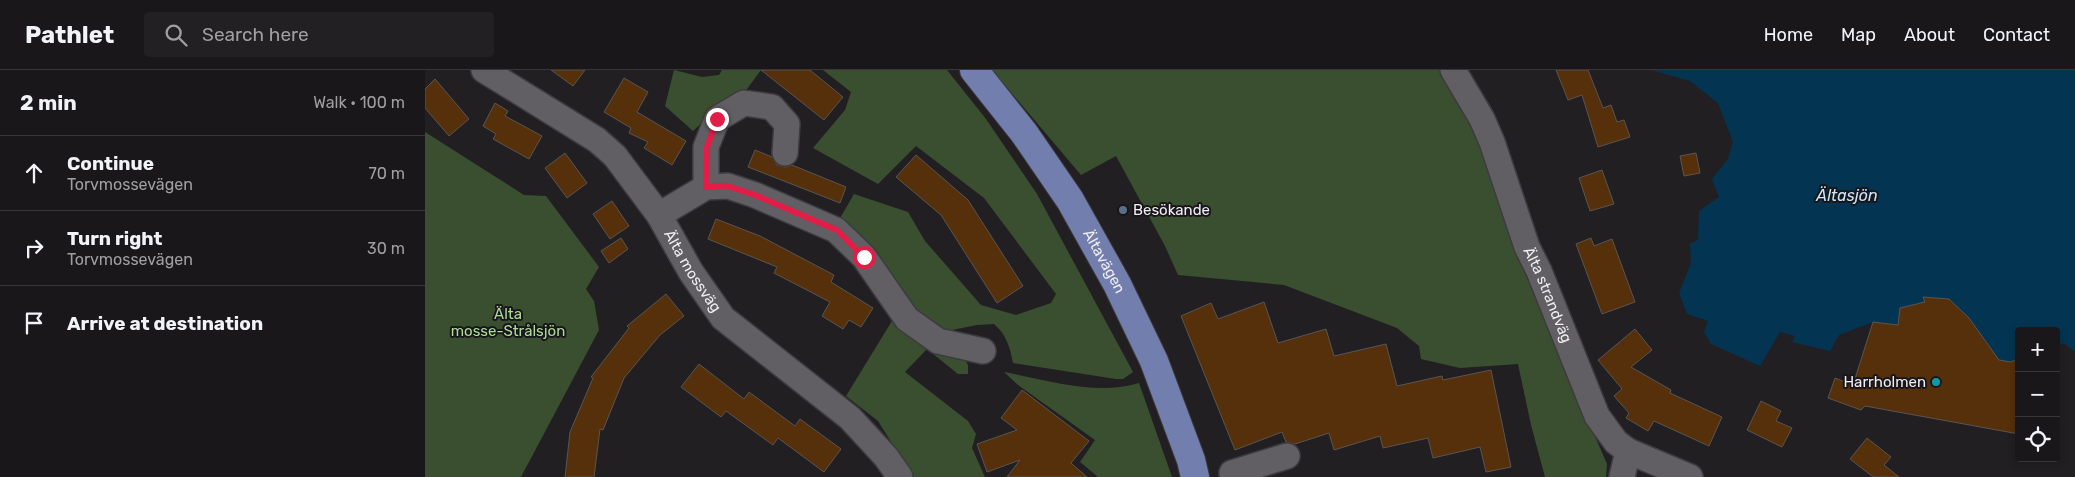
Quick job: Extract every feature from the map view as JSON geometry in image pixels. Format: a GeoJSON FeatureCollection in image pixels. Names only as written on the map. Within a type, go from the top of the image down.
{"type":"FeatureCollection","features":[{"type":"Feature","properties":{"kind":"main road","name":"Ältavägen"},"geometry":{"type":"LineString","coordinates":[[973,70],[1024,133],[1070,200],[1117,284],[1154,361],[1191,460],[1195,477]]}},
{"type":"Feature","properties":{"kind":"street","name":"Älta mossväg"},"geometry":{"type":"LineString","coordinates":[[484,70],[597,140],[615,156],[659,215],[691,272],[723,318],[850,418],[886,457],[900,477]]}},
{"type":"Feature","properties":{"kind":"street","name":"Älta strandväg"},"geometry":{"type":"LineString","coordinates":[[1453,70],[1482,119],[1492,142],[1527,247],[1539,271],[1597,416],[1616,442],[1628,451],[1690,477]]}},
{"type":"Feature","properties":{"kind":"street"},"geometry":{"type":"LineString","coordinates":[[706,187],[707,147],[717,119],[744,103],[772,107],[787,124],[785,152]]}},
{"type":"Feature","properties":{"kind":"street"},"geometry":{"type":"LineString","coordinates":[[659,215],[706,187],[728,186],[837,230],[864,257],[907,319],[939,341],[983,351]]}},
{"type":"Feature","properties":{"kind":"street"},"geometry":{"type":"LineString","coordinates":[[1622,477],[1628,451]]}},
{"type":"Feature","properties":{"kind":"street"},"geometry":{"type":"LineString","coordinates":[[1232,473],[1287,456]]}},
{"type":"Feature","properties":{"kind":"green space"},"geometry":{"type":"Polygon","coordinates":[[[674,70],[702,77],[719,75],[722,70],[761,70],[747,89],[717,108],[693,131],[665,106],[674,70]]]}},
{"type":"Feature","properties":{"kind":"green space"},"geometry":{"type":"Polygon","coordinates":[[[823,70],[947,70],[986,119],[1037,194],[1133,372],[1123,379],[1116,379],[1013,363],[1007,341],[994,324],[977,325],[947,331],[932,324],[904,297],[839,220],[854,194],[908,212],[925,241],[981,305],[1016,315],[1051,303],[1056,294],[984,198],[916,146],[878,184],[813,148],[845,110],[851,92],[823,70]]]}},
{"type":"Feature","properties":{"kind":"green space"},"geometry":{"type":"Polygon","coordinates":[[[992,70],[1445,70],[1471,105],[1557,348],[1607,464],[1606,477],[1545,477],[1531,425],[1518,364],[1460,368],[1421,359],[1419,346],[1397,328],[1284,285],[1178,275],[1165,246],[1116,156],[1081,175],[992,70]]]}},
{"type":"Feature","properties":{"kind":"green space","name":"Älta mosse-Strålsjön"},"geometry":{"type":"Polygon","coordinates":[[[425,132],[524,195],[546,196],[599,267],[586,289],[594,301],[599,330],[521,477],[425,477],[425,132]]]}},
{"type":"Feature","properties":{"kind":"green space"},"geometry":{"type":"Polygon","coordinates":[[[895,316],[964,358],[968,365],[968,374],[958,374],[927,349],[905,372],[968,421],[976,434],[972,448],[985,477],[913,477],[878,421],[846,396],[895,316]]]}},
{"type":"Feature","properties":{"kind":"green space"},"geometry":{"type":"Polygon","coordinates":[[[1004,372],[1089,387],[1123,387],[1139,383],[1172,477],[1098,477],[1080,462],[1095,440],[1018,385],[1004,372]]]}},
{"type":"Feature","properties":{"kind":"water","name":"Ältasjön"},"geometry":{"type":"Polygon","coordinates":[[[1651,70],[2075,70],[2075,352],[2065,344],[2060,343],[2060,327],[2015,327],[2015,360],[2011,362],[1999,360],[1969,318],[1949,299],[1923,297],[1927,305],[1900,308],[1898,325],[1873,322],[1839,335],[1830,351],[1792,342],[1795,336],[1780,332],[1760,366],[1711,344],[1704,332],[1708,321],[1687,314],[1679,293],[1691,263],[1690,244],[1698,240],[1699,211],[1719,197],[1712,179],[1728,159],[1733,142],[1718,103],[1690,81],[1651,70]]]}},
{"type":"Feature","properties":{"kind":"building"},"geometry":{"type":"Polygon","coordinates":[[[551,70],[585,70],[573,86],[551,70]]]}},
{"type":"Feature","properties":{"kind":"building"},"geometry":{"type":"Polygon","coordinates":[[[761,70],[810,70],[843,97],[824,120],[761,70]]]}},
{"type":"Feature","properties":{"kind":"building"},"geometry":{"type":"Polygon","coordinates":[[[1556,70],[1588,70],[1603,108],[1611,105],[1617,122],[1624,120],[1630,137],[1598,147],[1582,95],[1568,100],[1556,70]]]}},
{"type":"Feature","properties":{"kind":"building"},"geometry":{"type":"Polygon","coordinates":[[[624,78],[648,92],[637,112],[686,141],[672,165],[644,148],[648,142],[629,133],[631,128],[604,112],[624,78]]]}},
{"type":"Feature","properties":{"kind":"building"},"geometry":{"type":"Polygon","coordinates":[[[435,79],[469,119],[449,136],[425,108],[425,89],[435,79]]]}},
{"type":"Feature","properties":{"kind":"building"},"geometry":{"type":"Polygon","coordinates":[[[495,103],[508,111],[505,116],[542,136],[529,159],[493,139],[496,134],[483,126],[495,103]]]}},
{"type":"Feature","properties":{"kind":"building"},"geometry":{"type":"Polygon","coordinates":[[[755,150],[772,157],[777,165],[785,167],[792,165],[846,187],[840,203],[748,167],[755,150]]]}},
{"type":"Feature","properties":{"kind":"building"},"geometry":{"type":"Polygon","coordinates":[[[565,153],[587,183],[567,198],[545,168],[565,153]]]}},
{"type":"Feature","properties":{"kind":"building"},"geometry":{"type":"Polygon","coordinates":[[[1696,153],[1700,173],[1684,176],[1680,156],[1696,153]]]}},
{"type":"Feature","properties":{"kind":"building"},"geometry":{"type":"Polygon","coordinates":[[[916,155],[968,200],[1023,286],[997,303],[941,215],[896,177],[916,155]]]}},
{"type":"Feature","properties":{"kind":"building"},"geometry":{"type":"Polygon","coordinates":[[[1602,170],[1614,204],[1590,211],[1579,178],[1602,170]]]}},
{"type":"Feature","properties":{"kind":"building"},"geometry":{"type":"Polygon","coordinates":[[[612,201],[629,226],[610,239],[593,214],[612,201]]]}},
{"type":"Feature","properties":{"kind":"building"},"geometry":{"type":"Polygon","coordinates":[[[716,219],[760,236],[834,275],[831,282],[873,308],[861,327],[849,320],[843,329],[822,316],[830,302],[774,273],[777,267],[708,239],[716,219]]]}},
{"type":"Feature","properties":{"kind":"building"},"geometry":{"type":"Polygon","coordinates":[[[621,238],[628,249],[609,263],[601,251],[621,238]]]}},
{"type":"Feature","properties":{"kind":"building"},"geometry":{"type":"Polygon","coordinates":[[[1591,238],[1594,246],[1612,239],[1635,302],[1602,314],[1576,244],[1591,238]]]}},
{"type":"Feature","properties":{"kind":"building"},"geometry":{"type":"Polygon","coordinates":[[[666,294],[684,316],[660,335],[624,378],[603,430],[600,429],[594,477],[565,477],[570,432],[593,378],[591,377],[629,328],[627,326],[666,294]]]}},
{"type":"Feature","properties":{"kind":"building","name":"Harrholmen"},"geometry":{"type":"Polygon","coordinates":[[[1923,297],[1949,299],[1969,318],[1999,360],[2011,362],[2015,360],[2015,433],[1865,406],[1861,410],[1828,398],[1835,378],[1853,385],[1873,322],[1898,325],[1900,308],[1925,302],[1923,297]]]}},
{"type":"Feature","properties":{"kind":"building"},"geometry":{"type":"Polygon","coordinates":[[[1264,302],[1278,343],[1326,329],[1334,356],[1386,344],[1397,386],[1442,376],[1443,380],[1491,370],[1511,467],[1486,472],[1480,447],[1433,458],[1428,438],[1383,448],[1380,436],[1334,450],[1329,433],[1295,444],[1286,442],[1282,432],[1235,450],[1181,316],[1211,303],[1218,319],[1264,302]]]}},
{"type":"Feature","properties":{"kind":"building"},"geometry":{"type":"Polygon","coordinates":[[[1635,329],[1652,350],[1631,367],[1671,390],[1670,393],[1722,417],[1709,446],[1654,421],[1648,431],[1626,418],[1629,413],[1614,396],[1622,389],[1598,360],[1635,329]]]}},
{"type":"Feature","properties":{"kind":"building"},"geometry":{"type":"Polygon","coordinates":[[[699,364],[744,399],[749,392],[795,426],[800,419],[841,449],[824,472],[778,438],[773,445],[726,411],[721,417],[681,387],[699,364]]]}},
{"type":"Feature","properties":{"kind":"building"},"geometry":{"type":"Polygon","coordinates":[[[1022,390],[1089,441],[1071,463],[1087,477],[1007,477],[1020,460],[987,472],[977,444],[1017,430],[1001,418],[1022,390]]]}},
{"type":"Feature","properties":{"kind":"building"},"geometry":{"type":"Polygon","coordinates":[[[1761,401],[1781,411],[1776,421],[1792,428],[1782,447],[1747,430],[1761,401]]]}},
{"type":"Feature","properties":{"kind":"building"},"geometry":{"type":"Polygon","coordinates":[[[1867,438],[1891,457],[1884,465],[1899,477],[1873,477],[1850,459],[1867,438]]]}},
{"type":"Feature","properties":{"kind":"place","name":"Besökande"},"geometry":{"type":"Point","coordinates":[1123,210]}},
{"type":"Feature","properties":{"kind":"place","name":"Harrholmen"},"geometry":{"type":"Point","coordinates":[1936,382]}},
{"type":"Feature","properties":{"kind":"route"},"geometry":{"type":"LineString","coordinates":[[717,119],[707,147],[706,187],[728,186],[755,195],[837,230],[864,257]]}}]}
